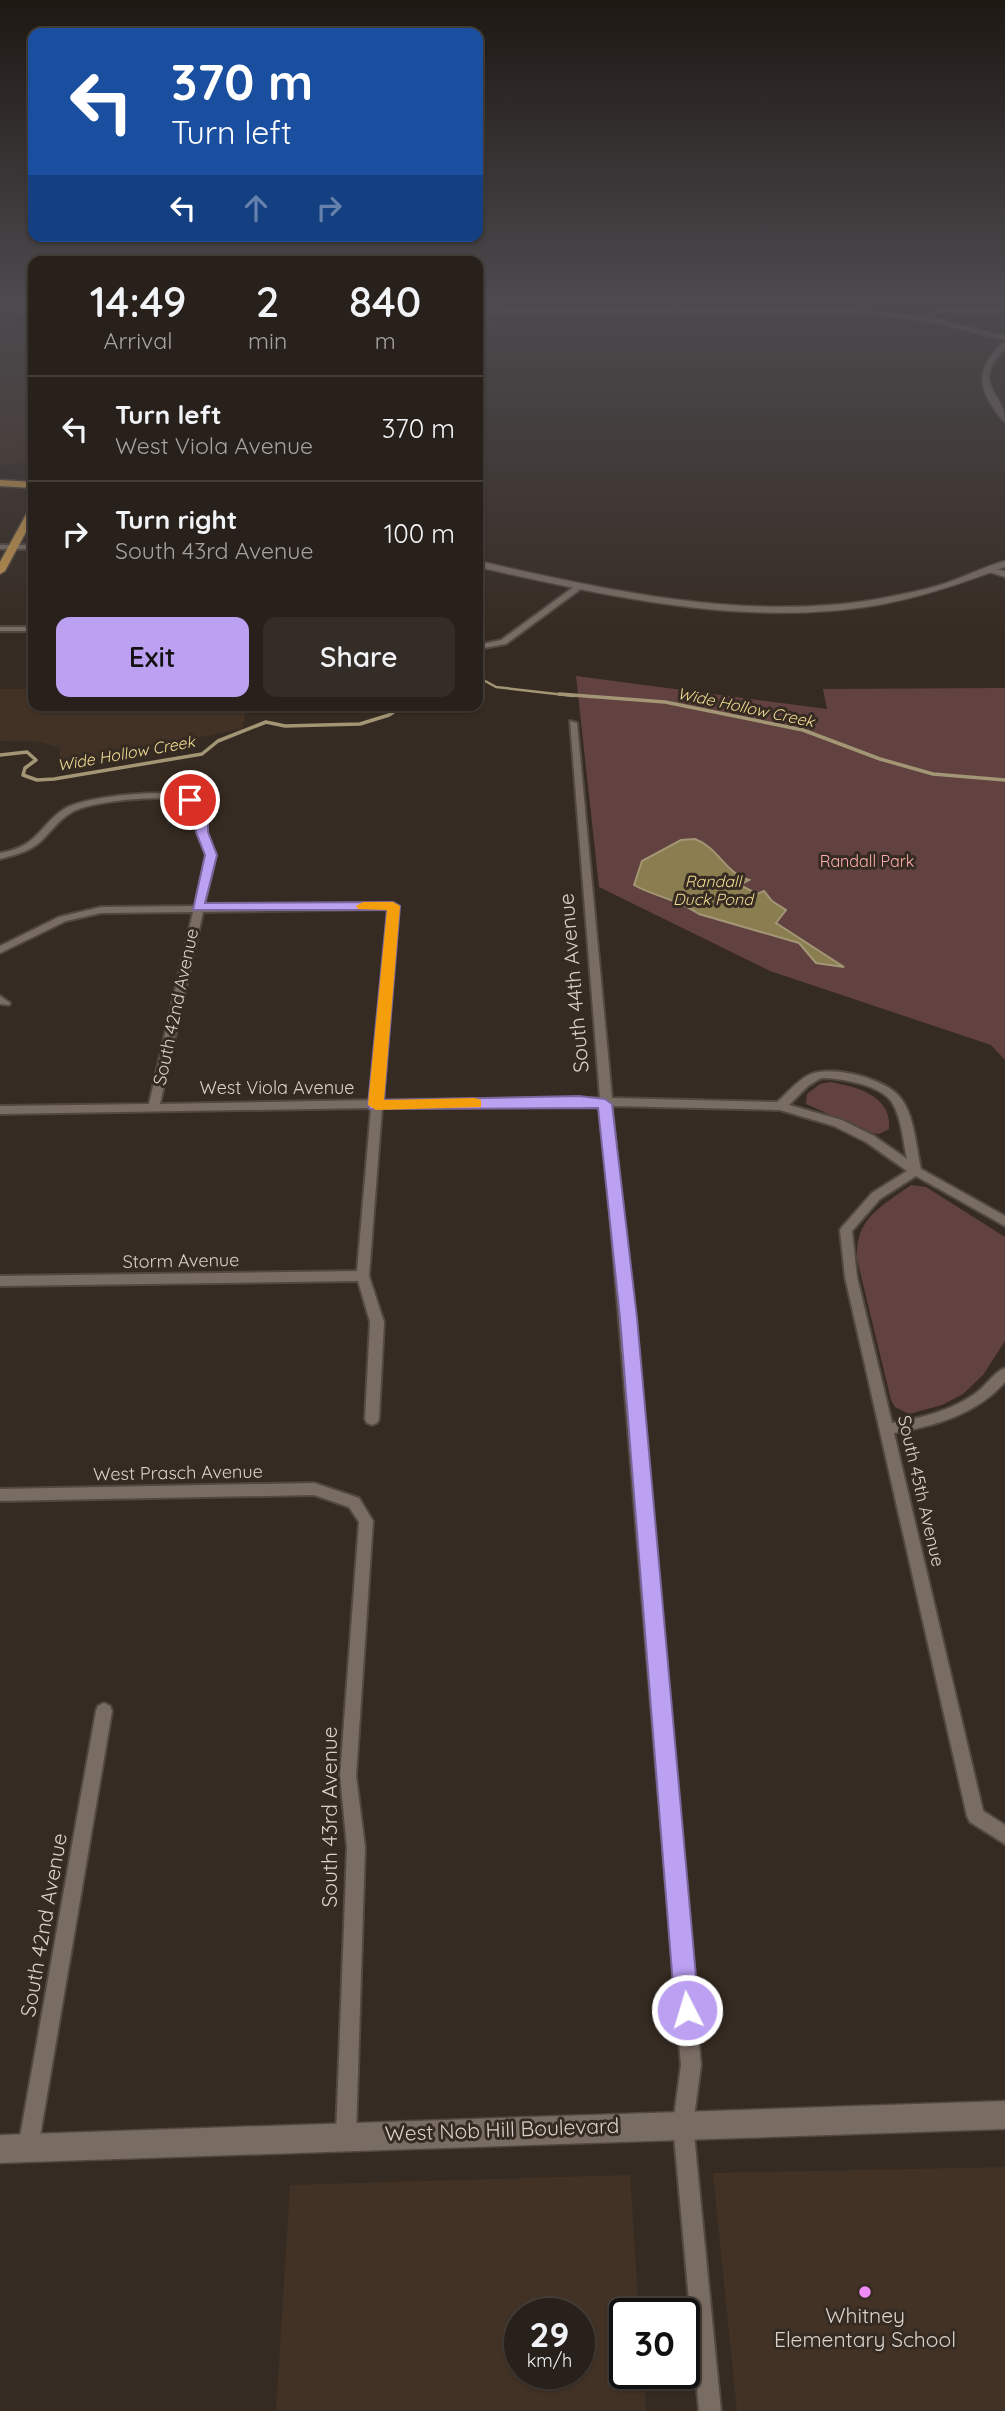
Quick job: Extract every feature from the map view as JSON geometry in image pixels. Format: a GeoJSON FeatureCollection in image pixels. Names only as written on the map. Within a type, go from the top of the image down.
{"type":"FeatureCollection","features":[{"type":"Feature","properties":{"kind":"main road"},"geometry":{"type":"LineString","coordinates":[[0,483],[28,485]]}},
{"type":"Feature","properties":{"kind":"main road"},"geometry":{"type":"LineString","coordinates":[[0,571],[28,519]]}},
{"type":"Feature","properties":{"kind":"main road"},"geometry":{"type":"LineString","coordinates":[[483,565],[578,587],[684,604],[811,608],[911,596],[1005,564]]}},
{"type":"Feature","properties":{"kind":"main road","name":"West Nob Hill Boulevard"},"geometry":{"type":"LineString","coordinates":[[14,2148],[1005,2115]]}},
{"type":"Feature","properties":{"kind":"street"},"geometry":{"type":"LineString","coordinates":[[0,547],[28,547]]}},
{"type":"Feature","properties":{"kind":"street"},"geometry":{"type":"LineString","coordinates":[[992,570],[1005,574]]}},
{"type":"Feature","properties":{"kind":"street"},"geometry":{"type":"LineString","coordinates":[[483,646],[503,642],[578,587]]}},
{"type":"Feature","properties":{"kind":"street"},"geometry":{"type":"LineString","coordinates":[[0,629],[28,629]]}},
{"type":"Feature","properties":{"kind":"street","name":"South 44th Avenue"},"geometry":{"type":"LineString","coordinates":[[573,723],[605,1104],[628,1318],[691,2065],[683,2124],[710,2411]]}},
{"type":"Feature","properties":{"kind":"street"},"geometry":{"type":"LineString","coordinates":[[0,856],[25,852],[72,807],[94,800],[156,796],[190,800],[202,811],[202,832],[211,855],[198,907]]}},
{"type":"Feature","properties":{"kind":"street"},"geometry":{"type":"LineString","coordinates":[[3,946],[81,913],[198,907],[393,906],[363,1276],[377,1322],[372,1419]]}},
{"type":"Feature","properties":{"kind":"street","name":"South 42nd Avenue"},"geometry":{"type":"LineString","coordinates":[[154,1107],[198,907]]}},
{"type":"Feature","properties":{"kind":"street"},"geometry":{"type":"LineString","coordinates":[[780,1106],[814,1076],[824,1074],[839,1074],[884,1089],[897,1101],[916,1171]]}},
{"type":"Feature","properties":{"kind":"street","name":"West Viola Avenue"},"geometry":{"type":"LineString","coordinates":[[0,1110],[579,1101],[605,1104],[780,1106],[838,1123],[870,1139],[916,1171],[1004,1220]]}},
{"type":"Feature","properties":{"kind":"street","name":"South 45th Avenue"},"geometry":{"type":"LineString","coordinates":[[916,1171],[876,1196],[846,1230],[851,1277],[976,1816],[1005,1835]]}},
{"type":"Feature","properties":{"kind":"street","name":"Storm Avenue"},"geometry":{"type":"LineString","coordinates":[[0,1282],[363,1276]]}},
{"type":"Feature","properties":{"kind":"street"},"geometry":{"type":"LineString","coordinates":[[887,1429],[920,1424],[958,1411],[992,1391],[1005,1373]]}},
{"type":"Feature","properties":{"kind":"street","name":"West Prasch Avenue"},"geometry":{"type":"LineString","coordinates":[[0,1496],[314,1489],[354,1502]]}},
{"type":"Feature","properties":{"kind":"street","name":"South 43rd Avenue"},"geometry":{"type":"LineString","coordinates":[[345,2135],[356,1847],[348,1776],[366,1521],[354,1502]]}},
{"type":"Feature","properties":{"kind":"street","name":"South 42nd Avenue"},"geometry":{"type":"LineString","coordinates":[[14,2148],[104,1711]]}},
{"type":"Feature","properties":{"kind":"shaded area"},"geometry":{"type":"Polygon","coordinates":[[[0,412],[28,412],[28,462],[0,465],[0,412]]]}},
{"type":"Feature","properties":{"kind":"shaded area"},"geometry":{"type":"Polygon","coordinates":[[[0,689],[28,689],[28,711],[246,711],[242,729],[59,765],[60,748],[41,742],[0,741],[0,689]]]}},
{"type":"Feature","properties":{"kind":"shaded area","name":"Whitney Elementary School"},"geometry":{"type":"Polygon","coordinates":[[[1005,2167],[1005,2411],[737,2411],[713,2173],[1005,2167]]]}},
{"type":"Feature","properties":{"kind":"shaded area"},"geometry":{"type":"Polygon","coordinates":[[[630,2175],[638,2298],[609,2298],[609,2389],[645,2389],[646,2411],[276,2411],[290,2185],[630,2175]]]}},
{"type":"Feature","properties":{"kind":"green space","name":"Randall Park"},"geometry":{"type":"Polygon","coordinates":[[[576,676],[827,709],[823,689],[1005,688],[1005,1060],[991,1045],[770,971],[599,887],[576,676]]]}},
{"type":"Feature","properties":{"kind":"green space"},"geometry":{"type":"Polygon","coordinates":[[[830,1082],[862,1090],[879,1101],[885,1108],[889,1129],[879,1134],[871,1133],[806,1104],[807,1094],[820,1084],[830,1082]]]}},
{"type":"Feature","properties":{"kind":"green space"},"geometry":{"type":"Polygon","coordinates":[[[911,1185],[926,1187],[1005,1237],[1005,1341],[983,1375],[963,1394],[942,1405],[909,1414],[895,1407],[891,1400],[857,1259],[860,1233],[865,1223],[880,1207],[911,1185]]]}},
{"type":"Feature","properties":{"kind":"water","name":"Randall Duck Pond"},"geometry":{"type":"Polygon","coordinates":[[[695,839],[710,848],[734,872],[749,880],[740,885],[757,894],[764,891],[772,901],[786,910],[776,923],[844,967],[816,963],[799,943],[699,914],[682,904],[634,885],[642,861],[681,840],[695,839]]]}},
{"type":"Feature","properties":{"kind":"waterway","name":"Wide Hollow Creek"},"geometry":{"type":"LineString","coordinates":[[483,680],[496,687],[574,696]]}},
{"type":"Feature","properties":{"kind":"waterway","name":"Wide Hollow Creek"},"geometry":{"type":"LineString","coordinates":[[559,694],[665,702],[803,730],[880,759],[933,774],[1005,780]]}},
{"type":"Feature","properties":{"kind":"waterway","name":"Wide Hollow Creek"},"geometry":{"type":"LineString","coordinates":[[0,755],[27,752],[36,760],[25,768],[23,775],[37,780],[54,779],[202,754],[218,741],[266,722],[285,726],[360,724],[395,711]]}},
{"type":"Feature","properties":{"kind":"slow traffic"},"geometry":{"type":"LineString","coordinates":[[363,906],[393,906],[376,1105],[475,1103]]}},
{"type":"Feature","properties":{"kind":"place","name":"Whitney Elementary School"},"geometry":{"type":"Point","coordinates":[865,2292]}},
{"type":"Feature","properties":{"kind":"route"},"geometry":{"type":"LineString","coordinates":[[190,800],[202,811],[202,832],[211,855],[198,907],[393,906],[376,1105],[579,1101],[605,1104],[628,1318],[687,2010]]}}]}
